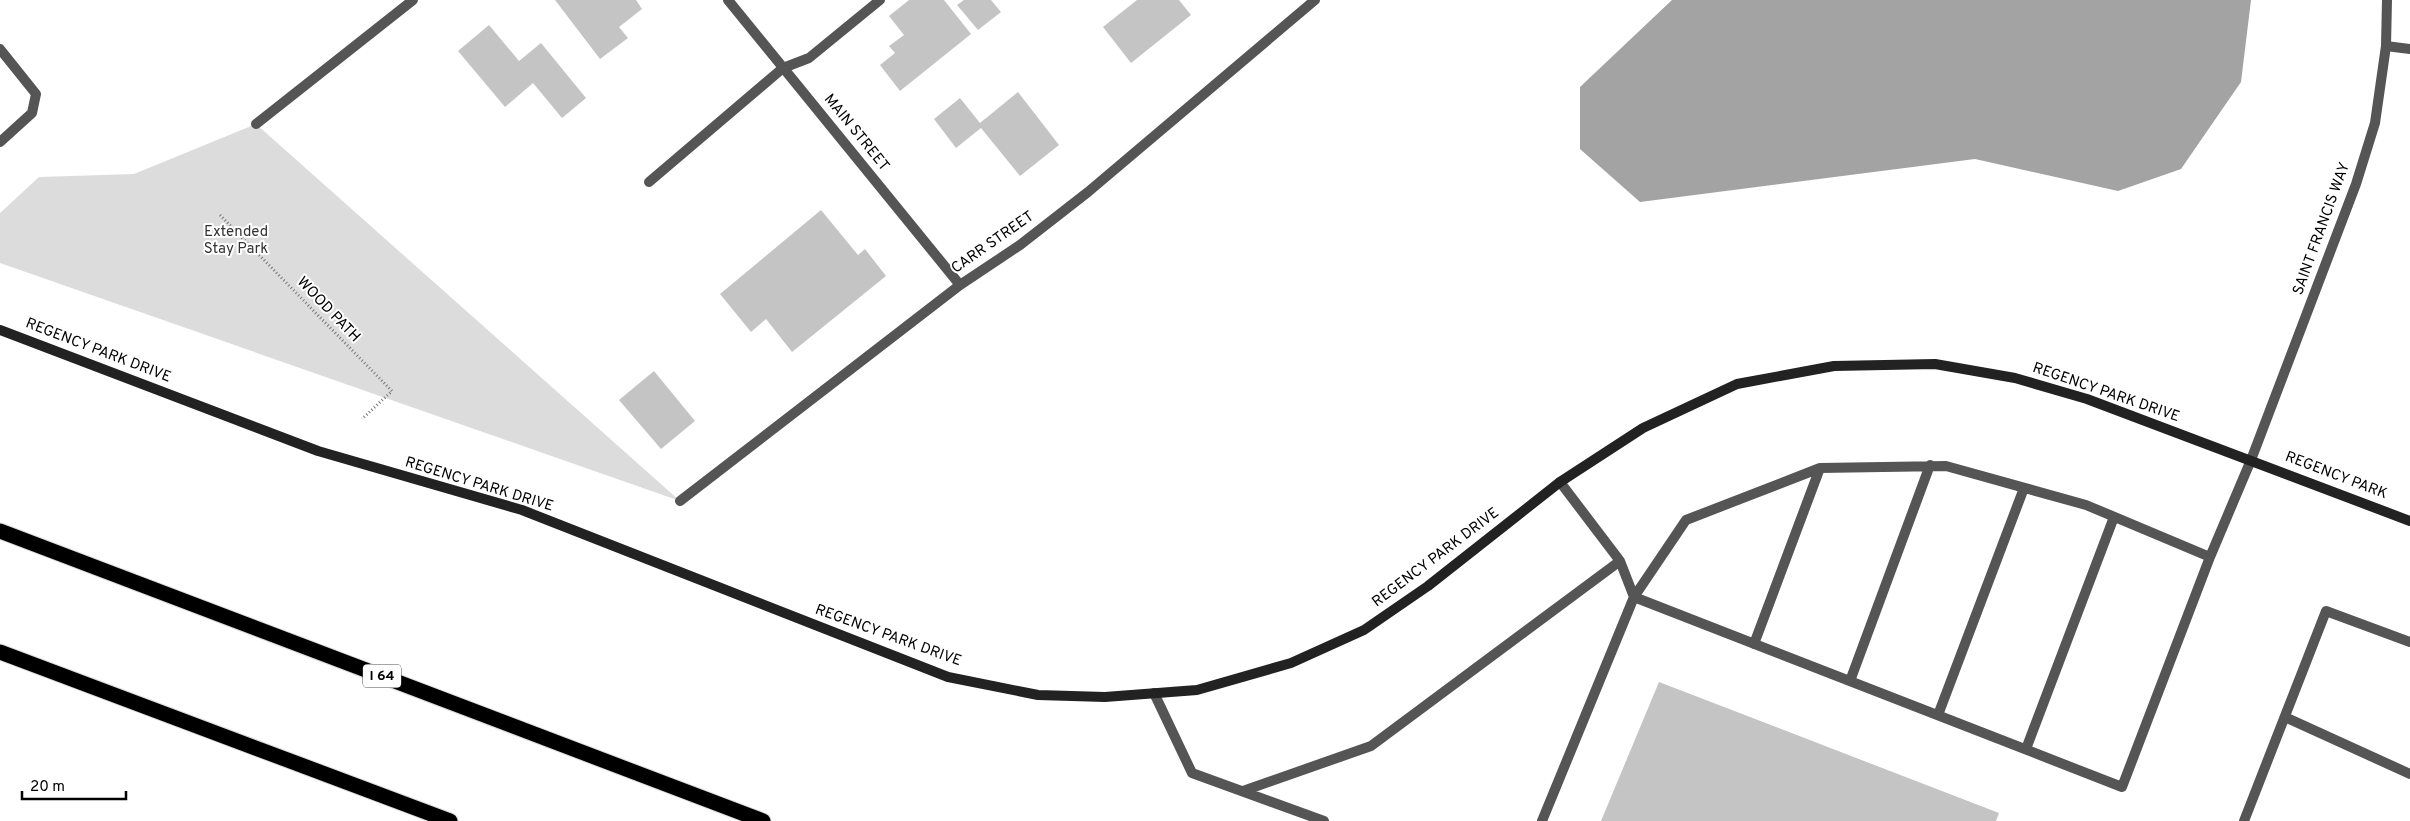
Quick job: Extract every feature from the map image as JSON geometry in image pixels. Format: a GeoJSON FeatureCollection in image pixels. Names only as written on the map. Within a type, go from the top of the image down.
{"type":"FeatureCollection","features":[{"type":"Feature","properties":{"kind":"highway","name":"I 64"},"geometry":{"type":"LineString","coordinates":[[0,531],[764,821]]}},
{"type":"Feature","properties":{"kind":"highway"},"geometry":{"type":"LineString","coordinates":[[0,652],[450,821]]}},
{"type":"Feature","properties":{"kind":"street"},"geometry":{"type":"LineString","coordinates":[[256,124],[413,0]]}},
{"type":"Feature","properties":{"kind":"street","name":"MAIN STREET"},"geometry":{"type":"LineString","coordinates":[[728,0],[960,285]]}},
{"type":"Feature","properties":{"kind":"street"},"geometry":{"type":"LineString","coordinates":[[649,182],[783,68],[809,58],[880,0]]}},
{"type":"Feature","properties":{"kind":"street","name":"CARR STREET"},"geometry":{"type":"LineString","coordinates":[[680,501],[960,285],[1020,245],[1088,192],[1315,0]]}},
{"type":"Feature","properties":{"kind":"street","name":"SAINT FRANCIS WAY"},"geometry":{"type":"LineString","coordinates":[[2026,750],[2122,787],[2210,557],[2251,460],[2356,184],[2375,123],[2386,46],[2388,0]]}},
{"type":"Feature","properties":{"kind":"street"},"geometry":{"type":"LineString","coordinates":[[2386,46],[2410,49]]}},
{"type":"Feature","properties":{"kind":"street"},"geometry":{"type":"LineString","coordinates":[[0,48],[36,94],[32,113],[0,142]]}},
{"type":"Feature","properties":{"kind":"street","name":"REGENCY PARK DRIVE"},"geometry":{"type":"LineString","coordinates":[[0,330],[318,451],[522,510],[948,677],[1038,695],[1105,697],[1197,690],[1291,663],[1364,630],[1428,586],[1560,482],[1643,428],[1737,384],[1834,366],[1935,364],[2015,378],[2087,399],[2251,460]]}},
{"type":"Feature","properties":{"kind":"street","name":"REGENCY PARK"},"geometry":{"type":"LineString","coordinates":[[2251,460],[2410,521]]}},
{"type":"Feature","properties":{"kind":"street"},"geometry":{"type":"LineString","coordinates":[[1850,681],[1930,466]]}},
{"type":"Feature","properties":{"kind":"street"},"geometry":{"type":"LineString","coordinates":[[1542,821],[1634,597],[1686,520],[1820,468],[1946,466],[2086,505],[2210,557]]}},
{"type":"Feature","properties":{"kind":"street"},"geometry":{"type":"LineString","coordinates":[[1754,644],[1820,468]]}},
{"type":"Feature","properties":{"kind":"street"},"geometry":{"type":"LineString","coordinates":[[1560,482],[1620,561],[1634,597],[2026,750],[2114,517]]}},
{"type":"Feature","properties":{"kind":"street"},"geometry":{"type":"LineString","coordinates":[[1938,715],[2024,488]]}},
{"type":"Feature","properties":{"kind":"street"},"geometry":{"type":"LineString","coordinates":[[1243,791],[1370,746],[1620,561]]}},
{"type":"Feature","properties":{"kind":"street"},"geometry":{"type":"LineString","coordinates":[[2244,821],[2326,611],[2410,642]]}},
{"type":"Feature","properties":{"kind":"street"},"geometry":{"type":"LineString","coordinates":[[1154,693],[1192,772],[1324,821]]}},
{"type":"Feature","properties":{"kind":"street"},"geometry":{"type":"LineString","coordinates":[[2285,717],[2410,774]]}},
{"type":"Feature","properties":{"kind":"path","name":"WOOD PATH"},"geometry":{"type":"LineString","coordinates":[[220,216],[392,391],[362,419]]}},
{"type":"Feature","properties":{"kind":"green space","name":"Extended Stay Park"},"geometry":{"type":"Polygon","coordinates":[[[256,124],[680,501],[0,263],[0,213],[39,177],[134,174],[256,124]]]}},
{"type":"Feature","properties":{"kind":"shaded area"},"geometry":{"type":"Polygon","coordinates":[[[1672,0],[2251,0],[2241,82],[2181,169],[2118,191],[1975,159],[1640,202],[1580,149],[1580,87],[1672,0]]]}},
{"type":"Feature","properties":{"kind":"building"},"geometry":{"type":"Polygon","coordinates":[[[555,0],[636,0],[642,9],[619,27],[628,38],[600,59],[555,0]]]}},
{"type":"Feature","properties":{"kind":"building"},"geometry":{"type":"Polygon","coordinates":[[[909,0],[944,0],[971,34],[900,91],[880,65],[895,53],[889,46],[904,35],[889,16],[909,0]]]}},
{"type":"Feature","properties":{"kind":"building"},"geometry":{"type":"Polygon","coordinates":[[[964,0],[991,0],[1001,12],[978,30],[957,5],[964,0]]]}},
{"type":"Feature","properties":{"kind":"building"},"geometry":{"type":"Polygon","coordinates":[[[1137,0],[1179,0],[1191,15],[1131,63],[1103,27],[1137,0]]]}},
{"type":"Feature","properties":{"kind":"building"},"geometry":{"type":"Polygon","coordinates":[[[489,25],[519,61],[541,43],[586,98],[562,118],[533,83],[505,107],[458,51],[489,25]]]}},
{"type":"Feature","properties":{"kind":"building"},"geometry":{"type":"Polygon","coordinates":[[[1018,92],[1059,145],[1020,176],[981,128],[956,148],[934,119],[960,98],[980,123],[1018,92]]]}},
{"type":"Feature","properties":{"kind":"building"},"geometry":{"type":"Polygon","coordinates":[[[821,210],[858,255],[865,249],[886,276],[792,352],[766,319],[751,332],[720,294],[821,210]]]}},
{"type":"Feature","properties":{"kind":"building"},"geometry":{"type":"Polygon","coordinates":[[[654,371],[695,421],[661,449],[619,400],[654,371]]]}},
{"type":"Feature","properties":{"kind":"building"},"geometry":{"type":"Polygon","coordinates":[[[1659,682],[1999,813],[1996,821],[1601,821],[1659,682]]]}}]}
